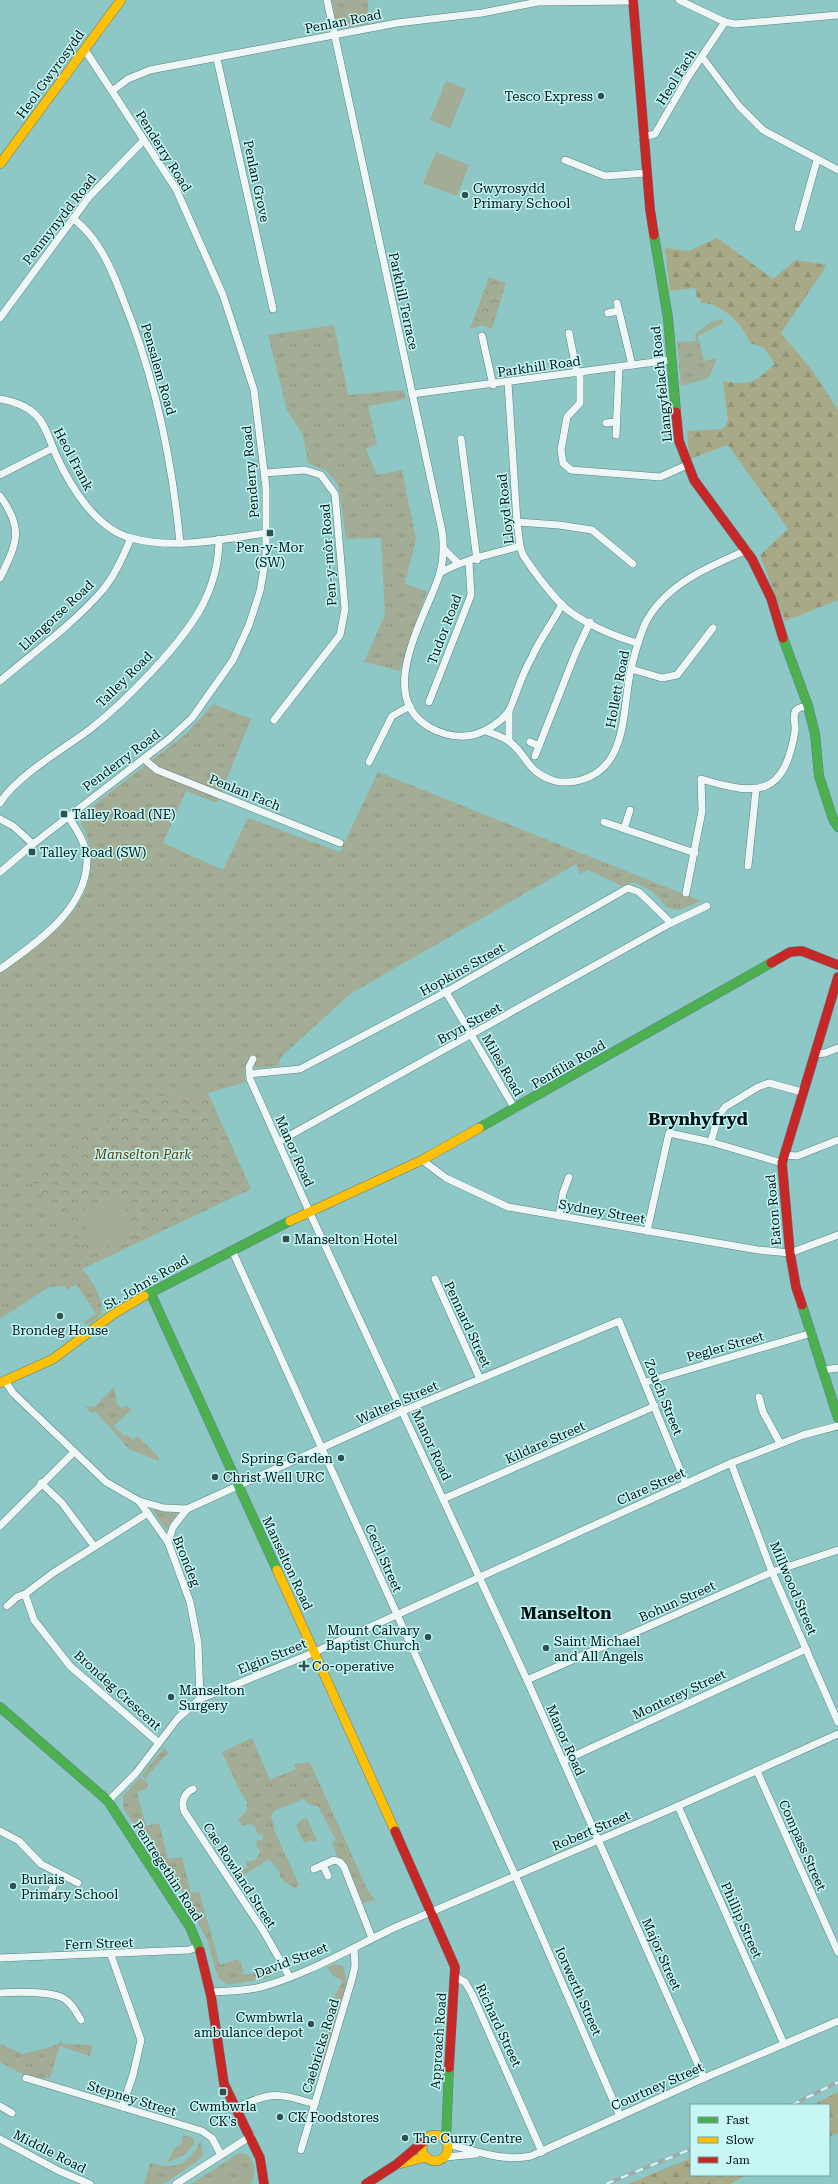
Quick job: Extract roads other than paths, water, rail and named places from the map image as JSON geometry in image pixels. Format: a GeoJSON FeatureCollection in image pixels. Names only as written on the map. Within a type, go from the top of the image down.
{"type":"FeatureCollection","features":[{"type":"Feature","properties":{"kind":"street","name":"Heol Gwyrosydd"},"geometry":{"type":"LineString","coordinates":[[0,164],[121,0]]}},
{"type":"Feature","properties":{"kind":"street","name":"Parkhill Terrace"},"geometry":{"type":"LineString","coordinates":[[327,0],[442,531],[444,549],[440,573]]}},
{"type":"Feature","properties":{"kind":"street"},"geometry":{"type":"LineString","coordinates":[[679,0],[725,22],[735,24],[838,15]]}},
{"type":"Feature","properties":{"kind":"street","name":"Penlan Road"},"geometry":{"type":"LineString","coordinates":[[112,91],[128,79],[150,70],[217,59],[397,23],[482,13],[538,2],[633,1]]}},
{"type":"Feature","properties":{"kind":"street","name":"Llangyfelach Road"},"geometry":{"type":"LineString","coordinates":[[633,1],[646,174],[650,209],[668,318],[670,360],[679,441],[694,480],[747,550],[771,598],[789,657],[808,706],[815,734],[819,776],[833,818],[838,827]]}},
{"type":"Feature","properties":{"kind":"street","name":"Heol Fach"},"geometry":{"type":"LineString","coordinates":[[643,137],[655,134],[725,22]]}},
{"type":"Feature","properties":{"kind":"street","name":"Penderry Road"},"geometry":{"type":"LineString","coordinates":[[0,872],[68,816],[144,759],[192,718],[233,660],[249,625],[260,591],[266,557],[267,533],[265,473],[254,390],[223,295],[176,189],[85,50]]}},
{"type":"Feature","properties":{"kind":"street"},"geometry":{"type":"LineString","coordinates":[[702,57],[739,106],[763,130],[838,170]]}},
{"type":"Feature","properties":{"kind":"street","name":"Penlan Grove"},"geometry":{"type":"LineString","coordinates":[[217,59],[273,309]]}},
{"type":"Feature","properties":{"kind":"street","name":"Penmynydd Road"},"geometry":{"type":"LineString","coordinates":[[0,318],[89,197],[144,140]]}},
{"type":"Feature","properties":{"kind":"street"},"geometry":{"type":"LineString","coordinates":[[565,160],[605,176],[646,174]]}},
{"type":"Feature","properties":{"kind":"street"},"geometry":{"type":"LineString","coordinates":[[798,228],[817,160]]}},
{"type":"Feature","properties":{"kind":"street","name":"Pensalem Road"},"geometry":{"type":"LineString","coordinates":[[73,218],[90,235],[112,271],[136,331],[151,379],[166,443],[176,493],[180,543]]}},
{"type":"Feature","properties":{"kind":"street"},"geometry":{"type":"LineString","coordinates":[[617,303],[632,365]]}},
{"type":"Feature","properties":{"kind":"street"},"geometry":{"type":"LineString","coordinates":[[608,313],[618,311]]}},
{"type":"Feature","properties":{"kind":"street"},"geometry":{"type":"LineString","coordinates":[[569,333],[578,373],[580,403],[567,417],[561,450],[563,463],[571,470],[660,477],[687,465]]}},
{"type":"Feature","properties":{"kind":"street"},"geometry":{"type":"LineString","coordinates":[[482,336],[493,385]]}},
{"type":"Feature","properties":{"kind":"street","name":"Parkhill Road"},"geometry":{"type":"LineString","coordinates":[[412,394],[493,385],[670,360]]}},
{"type":"Feature","properties":{"kind":"street"},"geometry":{"type":"LineString","coordinates":[[616,435],[619,367]]}},
{"type":"Feature","properties":{"kind":"street","name":"Lloyd Road"},"geometry":{"type":"LineString","coordinates":[[508,383],[517,522],[520,546],[527,561],[562,604],[590,622],[623,639],[638,643]]}},
{"type":"Feature","properties":{"kind":"street","name":"Heol Frank"},"geometry":{"type":"LineString","coordinates":[[0,399],[11,401],[35,414],[48,434],[53,448],[73,488],[90,511],[118,533],[131,538],[159,543],[180,543],[267,533]]}},
{"type":"Feature","properties":{"kind":"street"},"geometry":{"type":"LineString","coordinates":[[606,423],[616,422]]}},
{"type":"Feature","properties":{"kind":"street"},"geometry":{"type":"LineString","coordinates":[[461,439],[477,560]]}},
{"type":"Feature","properties":{"kind":"street"},"geometry":{"type":"LineString","coordinates":[[0,475],[53,448]]}},
{"type":"Feature","properties":{"kind":"street","name":"Pen-y-môr Road"},"geometry":{"type":"LineString","coordinates":[[265,473],[305,470],[322,475],[335,494],[345,609],[340,635],[274,720]]}},
{"type":"Feature","properties":{"kind":"street"},"geometry":{"type":"LineString","coordinates":[[0,496],[14,521],[17,533],[16,545],[0,578]]}},
{"type":"Feature","properties":{"kind":"street"},"geometry":{"type":"LineString","coordinates":[[517,522],[559,525],[592,530],[633,564]]}},
{"type":"Feature","properties":{"kind":"street","name":"Llangorse Road"},"geometry":{"type":"LineString","coordinates":[[0,681],[60,632],[102,591],[120,563],[131,538]]}},
{"type":"Feature","properties":{"kind":"street","name":"Talley Road"},"geometry":{"type":"LineString","coordinates":[[0,803],[19,782],[90,729],[122,700],[176,643],[202,606],[212,583],[219,558],[219,539]]}},
{"type":"Feature","properties":{"kind":"street"},"geometry":{"type":"LineString","coordinates":[[508,712],[486,731],[472,735],[453,736],[436,731],[423,723],[410,706],[404,682],[405,668],[413,640],[440,573],[458,563],[477,560],[520,546]]}},
{"type":"Feature","properties":{"kind":"street"},"geometry":{"type":"LineString","coordinates":[[444,549],[458,563]]}},
{"type":"Feature","properties":{"kind":"street","name":"Hollett Road"},"geometry":{"type":"LineString","coordinates":[[486,731],[509,741],[531,769],[539,775],[556,781],[575,781],[591,777],[606,766],[618,746],[623,724],[631,669],[638,643],[647,621],[661,601],[678,586],[693,576],[747,550]]}},
{"type":"Feature","properties":{"kind":"street","name":"Tudor Road"},"geometry":{"type":"LineString","coordinates":[[429,702],[471,595],[468,562]]}},
{"type":"Feature","properties":{"kind":"street"},"geometry":{"type":"LineString","coordinates":[[509,741],[508,712],[532,655],[555,620],[562,604]]}},
{"type":"Feature","properties":{"kind":"street"},"geometry":{"type":"LineString","coordinates":[[535,756],[576,652],[590,622]]}},
{"type":"Feature","properties":{"kind":"street"},"geometry":{"type":"LineString","coordinates":[[631,669],[662,678],[677,675],[713,628]]}},
{"type":"Feature","properties":{"kind":"street"},"geometry":{"type":"LineString","coordinates":[[369,762],[392,716],[410,706]]}},
{"type":"Feature","properties":{"kind":"street"},"geometry":{"type":"LineString","coordinates":[[686,893],[702,811],[701,779],[724,786],[756,790],[767,787],[784,770],[789,760],[794,734],[795,712],[797,709],[808,706]]}},
{"type":"Feature","properties":{"kind":"street"},"geometry":{"type":"LineString","coordinates":[[530,742],[539,746]]}},
{"type":"Feature","properties":{"kind":"street","name":"Penlan Fach"},"geometry":{"type":"LineString","coordinates":[[144,759],[157,770],[340,843]]}},
{"type":"Feature","properties":{"kind":"street"},"geometry":{"type":"LineString","coordinates":[[748,866],[756,790]]}},
{"type":"Feature","properties":{"kind":"street"},"geometry":{"type":"LineString","coordinates":[[624,830],[630,810]]}},
{"type":"Feature","properties":{"kind":"street"},"geometry":{"type":"LineString","coordinates":[[0,969],[55,925],[77,900],[84,883],[87,860],[82,838],[68,816]]}},
{"type":"Feature","properties":{"kind":"street"},"geometry":{"type":"LineString","coordinates":[[0,819],[13,826],[33,844]]}},
{"type":"Feature","properties":{"kind":"street"},"geometry":{"type":"LineString","coordinates":[[604,822],[695,853]]}},
{"type":"Feature","properties":{"kind":"street","name":"Hopkins Street"},"geometry":{"type":"LineString","coordinates":[[250,1074],[300,1069],[446,992],[628,888],[639,892],[671,923]]}},
{"type":"Feature","properties":{"kind":"street","name":"Bryn Street"},"geometry":{"type":"LineString","coordinates":[[278,1142],[472,1036],[671,923],[707,906]]}},
{"type":"Feature","properties":{"kind":"street","name":"Penfilia Road"},"geometry":{"type":"LineString","coordinates":[[309,1211],[422,1160],[515,1109],[790,952],[802,951],[838,965]]}},
{"type":"Feature","properties":{"kind":"street","name":"Eaton Road"},"geometry":{"type":"LineString","coordinates":[[838,977],[783,1159],[790,1253],[796,1287],[838,1418]]}},
{"type":"Feature","properties":{"kind":"street","name":"Miles Road"},"geometry":{"type":"LineString","coordinates":[[446,992],[515,1109]]}},
{"type":"Feature","properties":{"kind":"street"},"geometry":{"type":"LineString","coordinates":[[815,1054],[825,1053],[838,1048]]}},
{"type":"Feature","properties":{"kind":"street"},"geometry":{"type":"LineString","coordinates":[[250,1074],[250,1062],[253,1059]]}},
{"type":"Feature","properties":{"kind":"street","name":"Manor Road"},"geometry":{"type":"LineString","coordinates":[[250,1074],[309,1211],[527,1680],[598,1841]]}},
{"type":"Feature","properties":{"kind":"street"},"geometry":{"type":"LineString","coordinates":[[711,1142],[718,1117],[725,1107],[758,1087],[769,1083],[802,1092]]}},
{"type":"Feature","properties":{"kind":"street"},"geometry":{"type":"LineString","coordinates":[[647,1231],[669,1133],[783,1159],[797,1156],[838,1140]]}},
{"type":"Feature","properties":{"kind":"street","name":"Sydney Street"},"geometry":{"type":"LineString","coordinates":[[422,1160],[446,1178],[508,1207],[758,1250],[790,1253]]}},
{"type":"Feature","properties":{"kind":"street"},"geometry":{"type":"LineString","coordinates":[[559,1216],[563,1193],[569,1177]]}},
{"type":"Feature","properties":{"kind":"street","name":"St. John's Road"},"geometry":{"type":"LineString","coordinates":[[2,1382],[54,1359],[112,1315],[150,1292],[309,1211]]}},
{"type":"Feature","properties":{"kind":"street"},"geometry":{"type":"LineString","coordinates":[[790,1253],[838,1235]]}},
{"type":"Feature","properties":{"kind":"street","name":"Cecil Street"},"geometry":{"type":"LineString","coordinates":[[232,1250],[321,1450],[515,1875]]}},
{"type":"Feature","properties":{"kind":"street","name":"Pennard Street"},"geometry":{"type":"LineString","coordinates":[[435,1279],[480,1378]]}},
{"type":"Feature","properties":{"kind":"street","name":"Manselton Road"},"geometry":{"type":"LineString","coordinates":[[150,1292],[315,1652],[431,1912]]}},
{"type":"Feature","properties":{"kind":"street","name":"Walters Street"},"geometry":{"type":"LineString","coordinates":[[168,1542],[173,1527],[187,1509],[238,1485],[321,1450],[403,1411],[618,1320]]}},
{"type":"Feature","properties":{"kind":"street","name":"Zouch Street"},"geometry":{"type":"LineString","coordinates":[[618,1320],[646,1382],[686,1484]]}},
{"type":"Feature","properties":{"kind":"street","name":"Pegler Street"},"geometry":{"type":"LineString","coordinates":[[646,1382],[812,1334]]}},
{"type":"Feature","properties":{"kind":"street"},"geometry":{"type":"LineString","coordinates":[[823,1370],[838,1368]]}},
{"type":"Feature","properties":{"kind":"street","name":"Brondeg"},"geometry":{"type":"LineString","coordinates":[[2,1382],[106,1482],[139,1501],[168,1542],[190,1602],[198,1642],[200,1699]]}},
{"type":"Feature","properties":{"kind":"street"},"geometry":{"type":"LineString","coordinates":[[759,1397],[763,1412],[780,1443]]}},
{"type":"Feature","properties":{"kind":"street","name":"Kildare Street"},"geometry":{"type":"LineString","coordinates":[[443,1499],[655,1406]]}},
{"type":"Feature","properties":{"kind":"street","name":"Clare Street"},"geometry":{"type":"LineString","coordinates":[[478,1577],[731,1463],[803,1435],[838,1426]]}},
{"type":"Feature","properties":{"kind":"street"},"geometry":{"type":"LineString","coordinates":[[0,1526],[41,1483],[74,1452]]}},
{"type":"Feature","properties":{"kind":"street","name":"Millwood Street"},"geometry":{"type":"LineString","coordinates":[[731,1463],[772,1572],[838,1722]]}},
{"type":"Feature","properties":{"kind":"street"},"geometry":{"type":"LineString","coordinates":[[41,1483],[62,1503],[94,1546]]}},
{"type":"Feature","properties":{"kind":"street","name":"Walters Street"},"geometry":{"type":"LineString","coordinates":[[139,1501],[164,1508],[187,1509]]}},
{"type":"Feature","properties":{"kind":"street"},"geometry":{"type":"LineString","coordinates":[[7,1606],[16,1596],[25,1594],[31,1588],[94,1546],[148,1513]]}},
{"type":"Feature","properties":{"kind":"street","name":"Bohun Street"},"geometry":{"type":"LineString","coordinates":[[527,1680],[772,1572],[838,1550]]}},
{"type":"Feature","properties":{"kind":"street","name":"Elgin Street"},"geometry":{"type":"LineString","coordinates":[[108,1801],[136,1773],[178,1718],[200,1699],[315,1652],[397,1616],[478,1577]]}},
{"type":"Feature","properties":{"kind":"street","name":"Brondeg Crescent"},"geometry":{"type":"LineString","coordinates":[[25,1594],[34,1620],[70,1666],[159,1743]]}},
{"type":"Feature","properties":{"kind":"street","name":"Monterey Street"},"geometry":{"type":"LineString","coordinates":[[563,1761],[806,1649]]}},
{"type":"Feature","properties":{"kind":"street","name":"Pentregethin Road"},"geometry":{"type":"LineString","coordinates":[[0,1708],[108,1801],[172,1897],[199,1946],[212,1992],[224,2083],[260,2156],[265,2171],[264,2184]]}},
{"type":"Feature","properties":{"kind":"street","name":"Robert Street"},"geometry":{"type":"LineString","coordinates":[[354,1948],[372,1938],[515,1875],[678,1806],[838,1734]]}},
{"type":"Feature","properties":{"kind":"street","name":"Compass Street"},"geometry":{"type":"LineString","coordinates":[[757,1771],[838,1952]]}},
{"type":"Feature","properties":{"kind":"street","name":"Cae Rowland Street"},"geometry":{"type":"LineString","coordinates":[[193,1790],[184,1798],[182,1804],[184,1811],[270,1943],[289,1976]]}},
{"type":"Feature","properties":{"kind":"street","name":"Phillip Street"},"geometry":{"type":"LineString","coordinates":[[678,1806],[784,2044]]}},
{"type":"Feature","properties":{"kind":"street"},"geometry":{"type":"LineString","coordinates":[[0,1831],[19,1841],[40,1864],[78,1883]]}},
{"type":"Feature","properties":{"kind":"street","name":"Major Street"},"geometry":{"type":"LineString","coordinates":[[598,1841],[704,2078]]}},
{"type":"Feature","properties":{"kind":"street"},"geometry":{"type":"LineString","coordinates":[[314,1869],[334,1860],[340,1862],[344,1867],[372,1938]]}},
{"type":"Feature","properties":{"kind":"street"},"geometry":{"type":"LineString","coordinates":[[323,1865],[328,1876]]}},
{"type":"Feature","properties":{"kind":"street"},"geometry":{"type":"LineString","coordinates":[[51,1892],[58,1873]]}},
{"type":"Feature","properties":{"kind":"street","name":"Iorwerth Street"},"geometry":{"type":"LineString","coordinates":[[515,1875],[620,2116]]}},
{"type":"Feature","properties":{"kind":"street"},"geometry":{"type":"LineString","coordinates":[[431,1912],[455,1967],[455,1977]]}},
{"type":"Feature","properties":{"kind":"street","name":"Fern Street"},"geometry":{"type":"LineString","coordinates":[[0,1958],[111,1955],[189,1950],[199,1946]]}},
{"type":"Feature","properties":{"kind":"street","name":"David Street"},"geometry":{"type":"LineString","coordinates":[[212,1992],[262,1986],[354,1948]]}},
{"type":"Feature","properties":{"kind":"street","name":"Caebricks Road"},"geometry":{"type":"LineString","coordinates":[[301,2150],[352,1979],[355,1966],[354,1948]]}},
{"type":"Feature","properties":{"kind":"street"},"geometry":{"type":"LineString","coordinates":[[111,1955],[141,2040],[133,2076],[122,2107]]}},
{"type":"Feature","properties":{"kind":"street","name":"Approach Road"},"geometry":{"type":"LineString","coordinates":[[447,2142],[450,2030],[455,1977]]}},
{"type":"Feature","properties":{"kind":"street","name":"Richard Street"},"geometry":{"type":"LineString","coordinates":[[455,1977],[465,1982],[472,1994],[542,2152]]}},
{"type":"Feature","properties":{"kind":"street"},"geometry":{"type":"LineString","coordinates":[[0,1993],[47,1995],[62,1998],[72,2005],[82,2020]]}},
{"type":"Feature","properties":{"kind":"street","name":"Courtney Street"},"geometry":{"type":"LineString","coordinates":[[447,2142],[484,2153],[520,2158],[542,2152],[704,2078],[838,2021]]}},
{"type":"Feature","properties":{"kind":"street","name":"Stepney Street"},"geometry":{"type":"LineString","coordinates":[[26,2078],[202,2131],[212,2138],[221,2155]]}},
{"type":"Feature","properties":{"kind":"street"},"geometry":{"type":"LineString","coordinates":[[235,2108],[270,2095],[285,2095],[315,2104]]}},
{"type":"Feature","properties":{"kind":"street"},"geometry":{"type":"LineString","coordinates":[[0,2106],[12,2113]]}},
{"type":"Feature","properties":{"kind":"street","name":"Approach Road"},"geometry":{"type":"LineString","coordinates":[[435,2134],[447,2107]]}},
{"type":"Feature","properties":{"kind":"street"},"geometry":{"type":"LineString","coordinates":[[366,2184],[397,2164],[430,2136],[435,2134],[447,2142],[448,2151],[446,2157],[434,2161],[426,2157],[422,2148],[423,2142]]}},
{"type":"Feature","properties":{"kind":"street"},"geometry":{"type":"LineString","coordinates":[[176,2184],[251,2136]]}},
{"type":"Feature","properties":{"kind":"street","name":"Middle Road"},"geometry":{"type":"LineString","coordinates":[[0,2139],[59,2170],[90,2184]]}},
{"type":"Feature","properties":{"kind":"street","name":"Courtney Street"},"geometry":{"type":"LineString","coordinates":[[446,2157],[457,2154],[484,2153]]}},
{"type":"Feature","properties":{"kind":"street"},"geometry":{"type":"LineString","coordinates":[[397,2164],[426,2157]]}},
{"type":"Feature","properties":{"kind":"railway"},"geometry":{"type":"LineString","coordinates":[[794,2104],[838,2082]]}},
{"type":"Feature","properties":{"kind":"railway"},"geometry":{"type":"LineString","coordinates":[[606,2184],[690,2149]]}},
{"type":"Feature","properties":{"kind":"place","name":"Tesco Express"},"geometry":{"type":"Point","coordinates":[601,96]}},
{"type":"Feature","properties":{"kind":"place","name":"Gwyrosydd Primary School"},"geometry":{"type":"Point","coordinates":[465,195]}},
{"type":"Feature","properties":{"kind":"place","name":"Pen-y-Mor (SW)"},"geometry":{"type":"Point","coordinates":[270,533]}},
{"type":"Feature","properties":{"kind":"place","name":"Talley Road (NE)"},"geometry":{"type":"Point","coordinates":[64,814]}},
{"type":"Feature","properties":{"kind":"place","name":"Talley Road (SW)"},"geometry":{"type":"Point","coordinates":[32,852]}},
{"type":"Feature","properties":{"kind":"place","name":"Manselton Hotel"},"geometry":{"type":"Point","coordinates":[286,1239]}},
{"type":"Feature","properties":{"kind":"place","name":"Brondeg House"},"geometry":{"type":"Point","coordinates":[60,1316]}},
{"type":"Feature","properties":{"kind":"place","name":"Spring Garden"},"geometry":{"type":"Point","coordinates":[341,1458]}},
{"type":"Feature","properties":{"kind":"place","name":"Christ Well URC"},"geometry":{"type":"Point","coordinates":[215,1477]}},
{"type":"Feature","properties":{"kind":"place","name":"Mount Calvary Baptist Church"},"geometry":{"type":"Point","coordinates":[428,1637]}},
{"type":"Feature","properties":{"kind":"place","name":"Saint Michael and All Angels"},"geometry":{"type":"Point","coordinates":[546,1648]}},
{"type":"Feature","properties":{"kind":"place","name":"Co-operative"},"geometry":{"type":"Point","coordinates":[304,1666]}},
{"type":"Feature","properties":{"kind":"place","name":"Manselton Surgery"},"geometry":{"type":"Point","coordinates":[171,1697]}},
{"type":"Feature","properties":{"kind":"place","name":"Burlais Primary School"},"geometry":{"type":"Point","coordinates":[13,1886]}},
{"type":"Feature","properties":{"kind":"place","name":"Cwmbwrla ambulance depot"},"geometry":{"type":"Point","coordinates":[311,2024]}},
{"type":"Feature","properties":{"kind":"place","name":"Cwmbwrla CK's"},"geometry":{"type":"Point","coordinates":[223,2092]}},
{"type":"Feature","properties":{"kind":"place","name":"CK Foodstores"},"geometry":{"type":"Point","coordinates":[280,2117]}},
{"type":"Feature","properties":{"kind":"place","name":"The Curry Centre"},"geometry":{"type":"Point","coordinates":[405,2138]}},
{"type":"Feature","properties":{"kind":"district","name":"Brynhyfryd"},"geometry":{"type":"Point","coordinates":[698,1119]}},
{"type":"Feature","properties":{"kind":"district","name":"Manselton"},"geometry":{"type":"Point","coordinates":[566,1613]}},
{"type":"Feature","properties":{"kind":"park label","name":"Manselton Park"},"geometry":{"type":"Point","coordinates":[143,1154]}}]}
